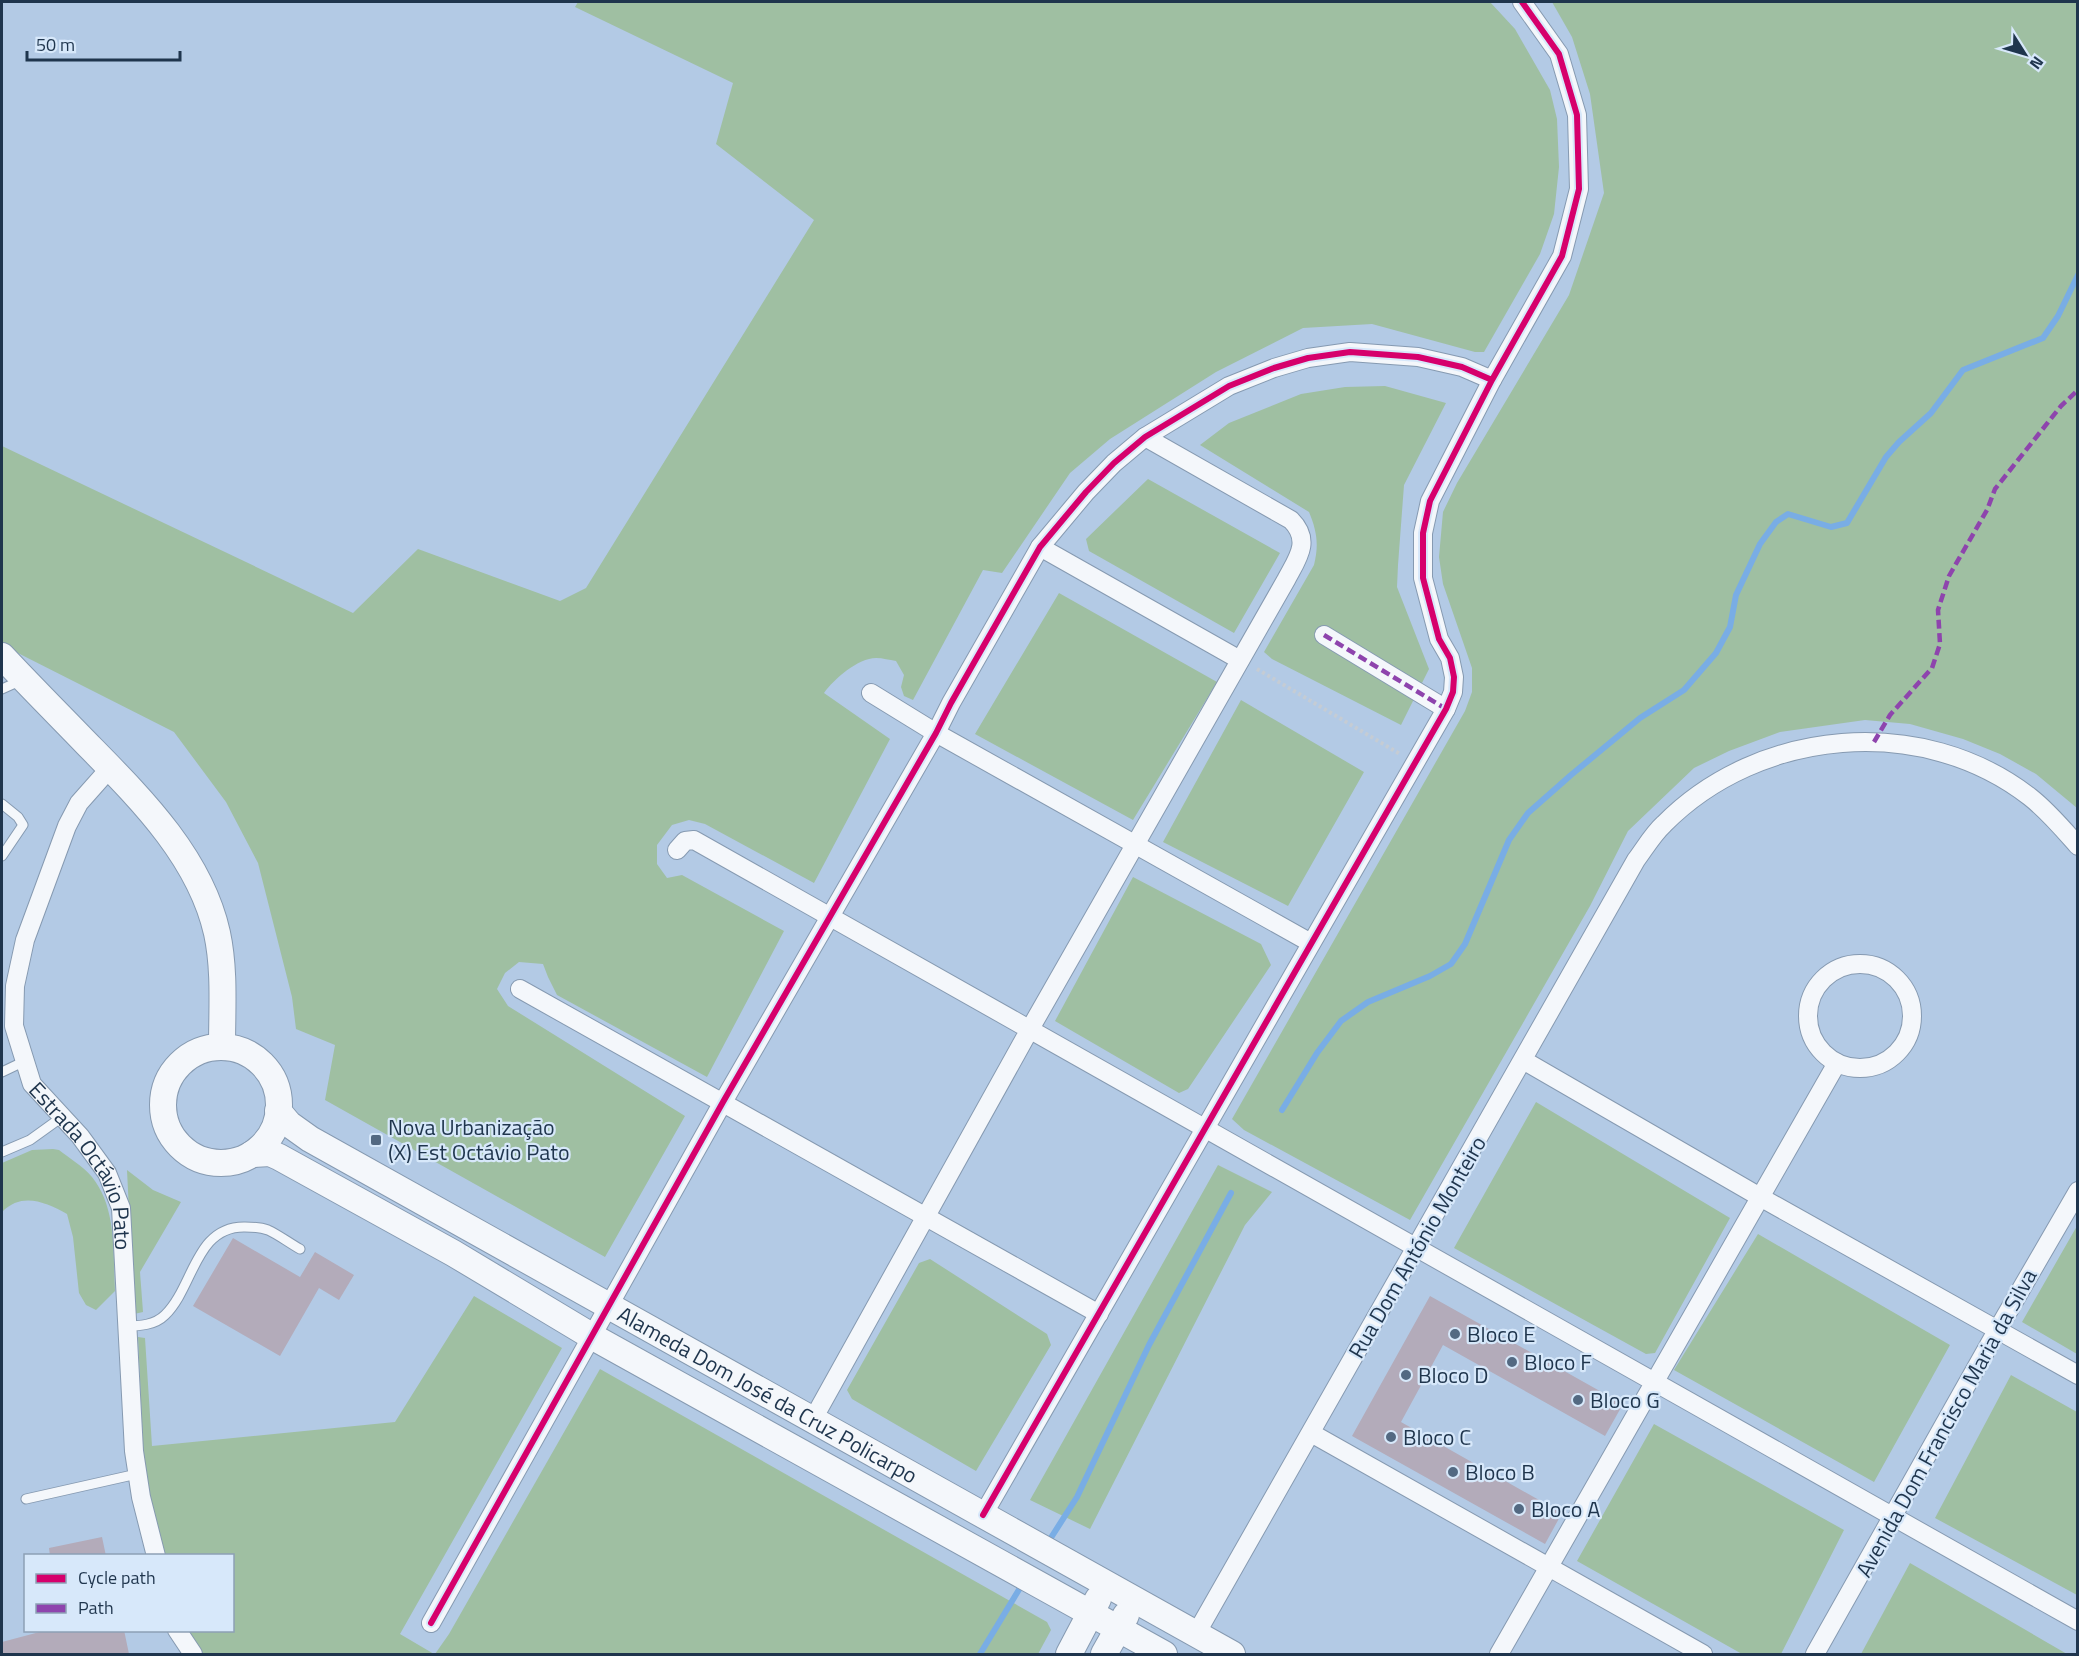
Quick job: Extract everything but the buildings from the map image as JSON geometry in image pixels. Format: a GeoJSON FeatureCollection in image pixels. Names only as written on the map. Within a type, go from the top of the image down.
{"type":"FeatureCollection","features":[{"type":"Feature","properties":{"kind":"street"},"geometry":{"type":"LineString","coordinates":[[983,1515],[1446,709],[1453,692],[1454,677],[1450,658],[1439,639],[1423,578],[1424,533],[1430,501],[1492,380],[1562,256],[1579,189],[1577,116],[1559,54],[1522,2]]}},
{"type":"Feature","properties":{"kind":"street"},"geometry":{"type":"LineString","coordinates":[[431,1623],[723,1101],[936,733],[1040,547],[1086,492],[1144,437],[1229,386],[1274,368],[1308,358],[1350,352],[1418,357],[1462,367],[1492,380]]}},
{"type":"Feature","properties":{"kind":"street"},"geometry":{"type":"LineString","coordinates":[[812,1421],[1030,1029],[1302,549],[1299,527],[1280,513],[1144,437]]}},
{"type":"Feature","properties":{"kind":"street"},"geometry":{"type":"LineString","coordinates":[[1040,547],[1240,660]]}},
{"type":"Feature","properties":{"kind":"street"},"geometry":{"type":"LineString","coordinates":[[1324,635],[1446,709]]}},
{"type":"Feature","properties":{"kind":"street"},"geometry":{"type":"LineString","coordinates":[[2,656],[13,684],[110,768],[157,820],[180,850],[204,894],[217,933],[222,971],[222,1047]]}},
{"type":"Feature","properties":{"kind":"street"},"geometry":{"type":"LineString","coordinates":[[870,693],[936,733],[1311,943]]}},
{"type":"Feature","properties":{"kind":"street","name":"Rua Dom António Monteiro"},"geometry":{"type":"LineString","coordinates":[[1196,1634],[1636,860],[1663,825],[1703,792],[1750,765],[1801,748],[1851,742],[1900,744],[1919,747],[1970,762],[1992,773],[2029,797],[2078,846]]}},
{"type":"Feature","properties":{"kind":"street","name":"Estrada Octávio Pato"},"geometry":{"type":"LineString","coordinates":[[110,768],[80,803],[68,826],[25,940],[15,986],[14,1026],[32,1084],[80,1136],[107,1173],[121,1208],[130,1401],[137,1474],[155,1554]]}},
{"type":"Feature","properties":{"kind":"street"},"geometry":{"type":"LineString","coordinates":[[677,850],[685,841],[694,840],[2078,1621]]}},
{"type":"Feature","properties":{"kind":"street"},"geometry":{"type":"LineString","coordinates":[[1870,965],[1886,971],[1900,982],[1909,997],[1912,1014],[1910,1032],[1901,1047],[1888,1059],[1872,1066],[1854,1067],[1837,1063],[1824,1053],[1814,1040],[1809,1024],[1809,1007],[1814,992],[1824,979],[1845,966],[1870,965]]}},
{"type":"Feature","properties":{"kind":"street"},"geometry":{"type":"LineString","coordinates":[[520,989],[1099,1314]]}},
{"type":"Feature","properties":{"kind":"street"},"geometry":{"type":"LineString","coordinates":[[222,1047],[236,1048],[249,1054],[264,1066],[275,1084],[278,1111],[269,1137],[252,1154],[241,1159],[216,1163],[193,1156],[174,1140],[164,1116],[165,1090],[177,1068],[197,1052],[222,1047]]}},
{"type":"Feature","properties":{"kind":"street"},"geometry":{"type":"LineString","coordinates":[[1523,1060],[1760,1197],[2078,1375]]}},
{"type":"Feature","properties":{"kind":"street"},"geometry":{"type":"LineString","coordinates":[[1499,1654],[1837,1063]]}},
{"type":"Feature","properties":{"kind":"street","name":"Alameda Dom José da Cruz Policarpo"},"geometry":{"type":"LineString","coordinates":[[278,1111],[289,1124],[310,1139],[1232,1654]]}},
{"type":"Feature","properties":{"kind":"street","name":"Alameda Dom José da Cruz Policarpo"},"geometry":{"type":"LineString","coordinates":[[252,1154],[270,1153],[279,1157],[453,1253],[593,1337],[1164,1654]]}},
{"type":"Feature","properties":{"kind":"street","name":"Avenida Dom Francisco Maria da Silva"},"geometry":{"type":"LineString","coordinates":[[1815,1654],[2078,1191]]}},
{"type":"Feature","properties":{"kind":"street"},"geometry":{"type":"LineString","coordinates":[[1311,1433],[1703,1654]]}},
{"type":"Feature","properties":{"kind":"street"},"geometry":{"type":"LineString","coordinates":[[1069,1654],[1106,1583]]}},
{"type":"Feature","properties":{"kind":"street"},"geometry":{"type":"LineString","coordinates":[[1104,1654],[1135,1599]]}},
{"type":"Feature","properties":{"kind":"street"},"geometry":{"type":"LineString","coordinates":[[178,1632],[193,1654]]}},
{"type":"Feature","properties":{"kind":"lane"},"geometry":{"type":"LineString","coordinates":[[2,804],[18,817],[22,825],[2,856]]}},
{"type":"Feature","properties":{"kind":"lane"},"geometry":{"type":"LineString","coordinates":[[2,1071],[25,1061]]}},
{"type":"Feature","properties":{"kind":"lane"},"geometry":{"type":"LineString","coordinates":[[2,1152],[30,1140],[62,1117]]}},
{"type":"Feature","properties":{"kind":"lane"},"geometry":{"type":"LineString","coordinates":[[126,1326],[144,1325],[165,1315],[207,1245],[220,1233],[236,1227],[255,1227],[268,1231],[300,1250]]}},
{"type":"Feature","properties":{"kind":"lane"},"geometry":{"type":"LineString","coordinates":[[26,1499],[137,1474]]}},
{"type":"Feature","properties":{"kind":"path"},"geometry":{"type":"LineString","coordinates":[[1240,660],[1415,763]]}},
{"type":"Feature","properties":{"kind":"green space"},"geometry":{"type":"Polygon","coordinates":[[[578,2],[1490,2],[1515,29],[1550,90],[1557,119],[1559,167],[1554,214],[1540,254],[1484,352],[1475,352],[1372,324],[1303,328],[1216,372],[1110,439],[1070,473],[1002,573],[983,570],[913,700],[904,696],[901,687],[904,675],[896,661],[869,659],[854,665],[834,682],[824,693],[890,739],[814,883],[705,824],[689,820],[672,825],[657,845],[657,864],[667,878],[682,875],[784,931],[707,1077],[557,995],[543,964],[519,962],[505,973],[497,989],[508,1006],[685,1116],[605,1257],[325,1100],[335,1045],[296,1029],[292,997],[258,863],[226,802],[174,732],[2,645],[2,446],[353,613],[418,549],[560,601],[586,588],[814,220],[716,144],[733,83],[575,7],[578,2]]]}},
{"type":"Feature","properties":{"kind":"green space"},"geometry":{"type":"Polygon","coordinates":[[[1552,2],[2077,2],[2077,808],[2036,774],[2000,754],[1963,739],[1910,724],[1865,720],[1780,732],[1729,751],[1694,768],[1628,831],[1590,906],[1410,1220],[1244,1130],[1232,1119],[1465,711],[1472,692],[1472,668],[1443,584],[1439,557],[1443,512],[1457,483],[1569,295],[1604,193],[1590,94],[1572,37],[1552,2]]]}},
{"type":"Feature","properties":{"kind":"green space"},"geometry":{"type":"Polygon","coordinates":[[[1385,386],[1446,403],[1404,485],[1397,587],[1429,669],[1401,725],[1272,659],[1264,652],[1314,565],[1317,544],[1314,525],[1309,512],[1200,445],[1229,423],[1301,394],[1345,387],[1385,386]]]}},
{"type":"Feature","properties":{"kind":"green space"},"geometry":{"type":"Polygon","coordinates":[[[1148,479],[1280,553],[1234,633],[1089,551],[1086,539],[1148,479]]]}},
{"type":"Feature","properties":{"kind":"green space"},"geometry":{"type":"Polygon","coordinates":[[[1059,593],[1217,682],[1133,820],[975,734],[1059,593]]]}},
{"type":"Feature","properties":{"kind":"green space"},"geometry":{"type":"Polygon","coordinates":[[[1241,700],[1364,772],[1288,906],[1163,842],[1241,700]]]}},
{"type":"Feature","properties":{"kind":"green space"},"geometry":{"type":"Polygon","coordinates":[[[1133,877],[1261,944],[1271,965],[1188,1089],[1179,1093],[1055,1021],[1133,877]]]}},
{"type":"Feature","properties":{"kind":"green space"},"geometry":{"type":"Polygon","coordinates":[[[1536,1102],[1730,1218],[1655,1353],[1646,1354],[1454,1248],[1536,1102]]]}},
{"type":"Feature","properties":{"kind":"green space"},"geometry":{"type":"Polygon","coordinates":[[[32,1150],[59,1150],[92,1177],[100,1189],[110,1217],[115,1291],[96,1310],[86,1305],[79,1293],[73,1237],[67,1214],[34,1201],[18,1202],[2,1212],[2,1163],[32,1150]]]}},
{"type":"Feature","properties":{"kind":"green space"},"geometry":{"type":"Polygon","coordinates":[[[1218,1165],[1272,1192],[1245,1225],[1090,1529],[1030,1500],[1218,1165]]]}},
{"type":"Feature","properties":{"kind":"green space"},"geometry":{"type":"Polygon","coordinates":[[[127,1170],[153,1190],[181,1202],[140,1272],[143,1312],[134,1314],[127,1170]]]}},
{"type":"Feature","properties":{"kind":"green space"},"geometry":{"type":"Polygon","coordinates":[[[2077,1226],[2078,1354],[2022,1322],[2077,1226]]]}},
{"type":"Feature","properties":{"kind":"green space"},"geometry":{"type":"Polygon","coordinates":[[[1758,1234],[1950,1345],[1874,1482],[1674,1370],[1758,1234]]]}},
{"type":"Feature","properties":{"kind":"green space"},"geometry":{"type":"Polygon","coordinates":[[[930,1259],[1047,1334],[1051,1345],[976,1471],[852,1399],[847,1390],[919,1263],[930,1259]]]}},
{"type":"Feature","properties":{"kind":"green space"},"geometry":{"type":"Polygon","coordinates":[[[474,1296],[562,1348],[400,1634],[434,1654],[204,1654],[190,1640],[187,1632],[234,1632],[234,1554],[165,1554],[154,1520],[144,1464],[138,1337],[145,1338],[152,1446],[395,1422],[474,1296]]]}},
{"type":"Feature","properties":{"kind":"green space"},"geometry":{"type":"Polygon","coordinates":[[[600,1369],[1047,1622],[1051,1630],[1038,1654],[435,1654],[449,1634],[600,1369]]]}},
{"type":"Feature","properties":{"kind":"green space"},"geometry":{"type":"Polygon","coordinates":[[[2011,1375],[2077,1412],[2077,1595],[1935,1518],[2011,1375]]]}},
{"type":"Feature","properties":{"kind":"green space"},"geometry":{"type":"Polygon","coordinates":[[[1654,1424],[1844,1530],[1781,1654],[1742,1654],[1577,1561],[1654,1424]]]}},
{"type":"Feature","properties":{"kind":"green space"},"geometry":{"type":"Polygon","coordinates":[[[1910,1563],[2067,1654],[1861,1654],[1910,1563]]]}},
{"type":"Feature","properties":{"kind":"waterway"},"geometry":{"type":"LineString","coordinates":[[1282,1110],[1317,1053],[1341,1021],[1368,1002],[1430,976],[1451,964],[1465,944],[1509,840],[1528,813],[1640,718],[1684,690],[1716,653],[1730,627],[1736,595],[1760,544],[1776,522],[1788,514],[1831,527],[1847,523],[1886,457],[1931,413],[1963,370],[2043,338],[2058,316],[2078,275]]}},
{"type":"Feature","properties":{"kind":"waterway"},"geometry":{"type":"LineString","coordinates":[[1047,1544],[1077,1497],[1149,1345],[1231,1193]]}},
{"type":"Feature","properties":{"kind":"waterway"},"geometry":{"type":"LineString","coordinates":[[980,1654],[1023,1583]]}},
{"type":"Feature","properties":{"kind":"marked path"},"geometry":{"type":"LineString","coordinates":[[1874,742],[1890,715],[1932,668],[1940,644],[1938,610],[1949,576],[1987,510],[1995,489],[2061,406],[2078,390]]}},
{"type":"Feature","properties":{"kind":"marked path"},"geometry":{"type":"LineString","coordinates":[[1324,635],[1446,709]]}},
{"type":"Feature","properties":{"kind":"cycle path"},"geometry":{"type":"LineString","coordinates":[[983,1515],[1446,709],[1453,692],[1454,677],[1450,658],[1439,639],[1423,578],[1423,533],[1430,501],[1492,380],[1562,256],[1579,189],[1577,115],[1559,54],[1522,2]]}},
{"type":"Feature","properties":{"kind":"cycle path"},"geometry":{"type":"LineString","coordinates":[[431,1623],[723,1102],[936,733],[1040,547],[1086,492],[1114,463],[1145,437],[1229,386],[1274,368],[1308,358],[1350,352],[1418,357],[1462,367],[1492,380]]}},
{"type":"Feature","properties":{"kind":"place","name":"Nova Urbanização (X) Est Octávio Pato"},"geometry":{"type":"Point","coordinates":[376,1140]}},
{"type":"Feature","properties":{"kind":"place","name":"Bloco E"},"geometry":{"type":"Point","coordinates":[1455,1334]}},
{"type":"Feature","properties":{"kind":"place","name":"Bloco F"},"geometry":{"type":"Point","coordinates":[1512,1362]}},
{"type":"Feature","properties":{"kind":"place","name":"Bloco D"},"geometry":{"type":"Point","coordinates":[1406,1375]}},
{"type":"Feature","properties":{"kind":"place","name":"Bloco G"},"geometry":{"type":"Point","coordinates":[1578,1400]}},
{"type":"Feature","properties":{"kind":"place","name":"Bloco C"},"geometry":{"type":"Point","coordinates":[1391,1437]}},
{"type":"Feature","properties":{"kind":"place","name":"Bloco B"},"geometry":{"type":"Point","coordinates":[1453,1472]}},
{"type":"Feature","properties":{"kind":"place","name":"Bloco A"},"geometry":{"type":"Point","coordinates":[1519,1509]}}]}
